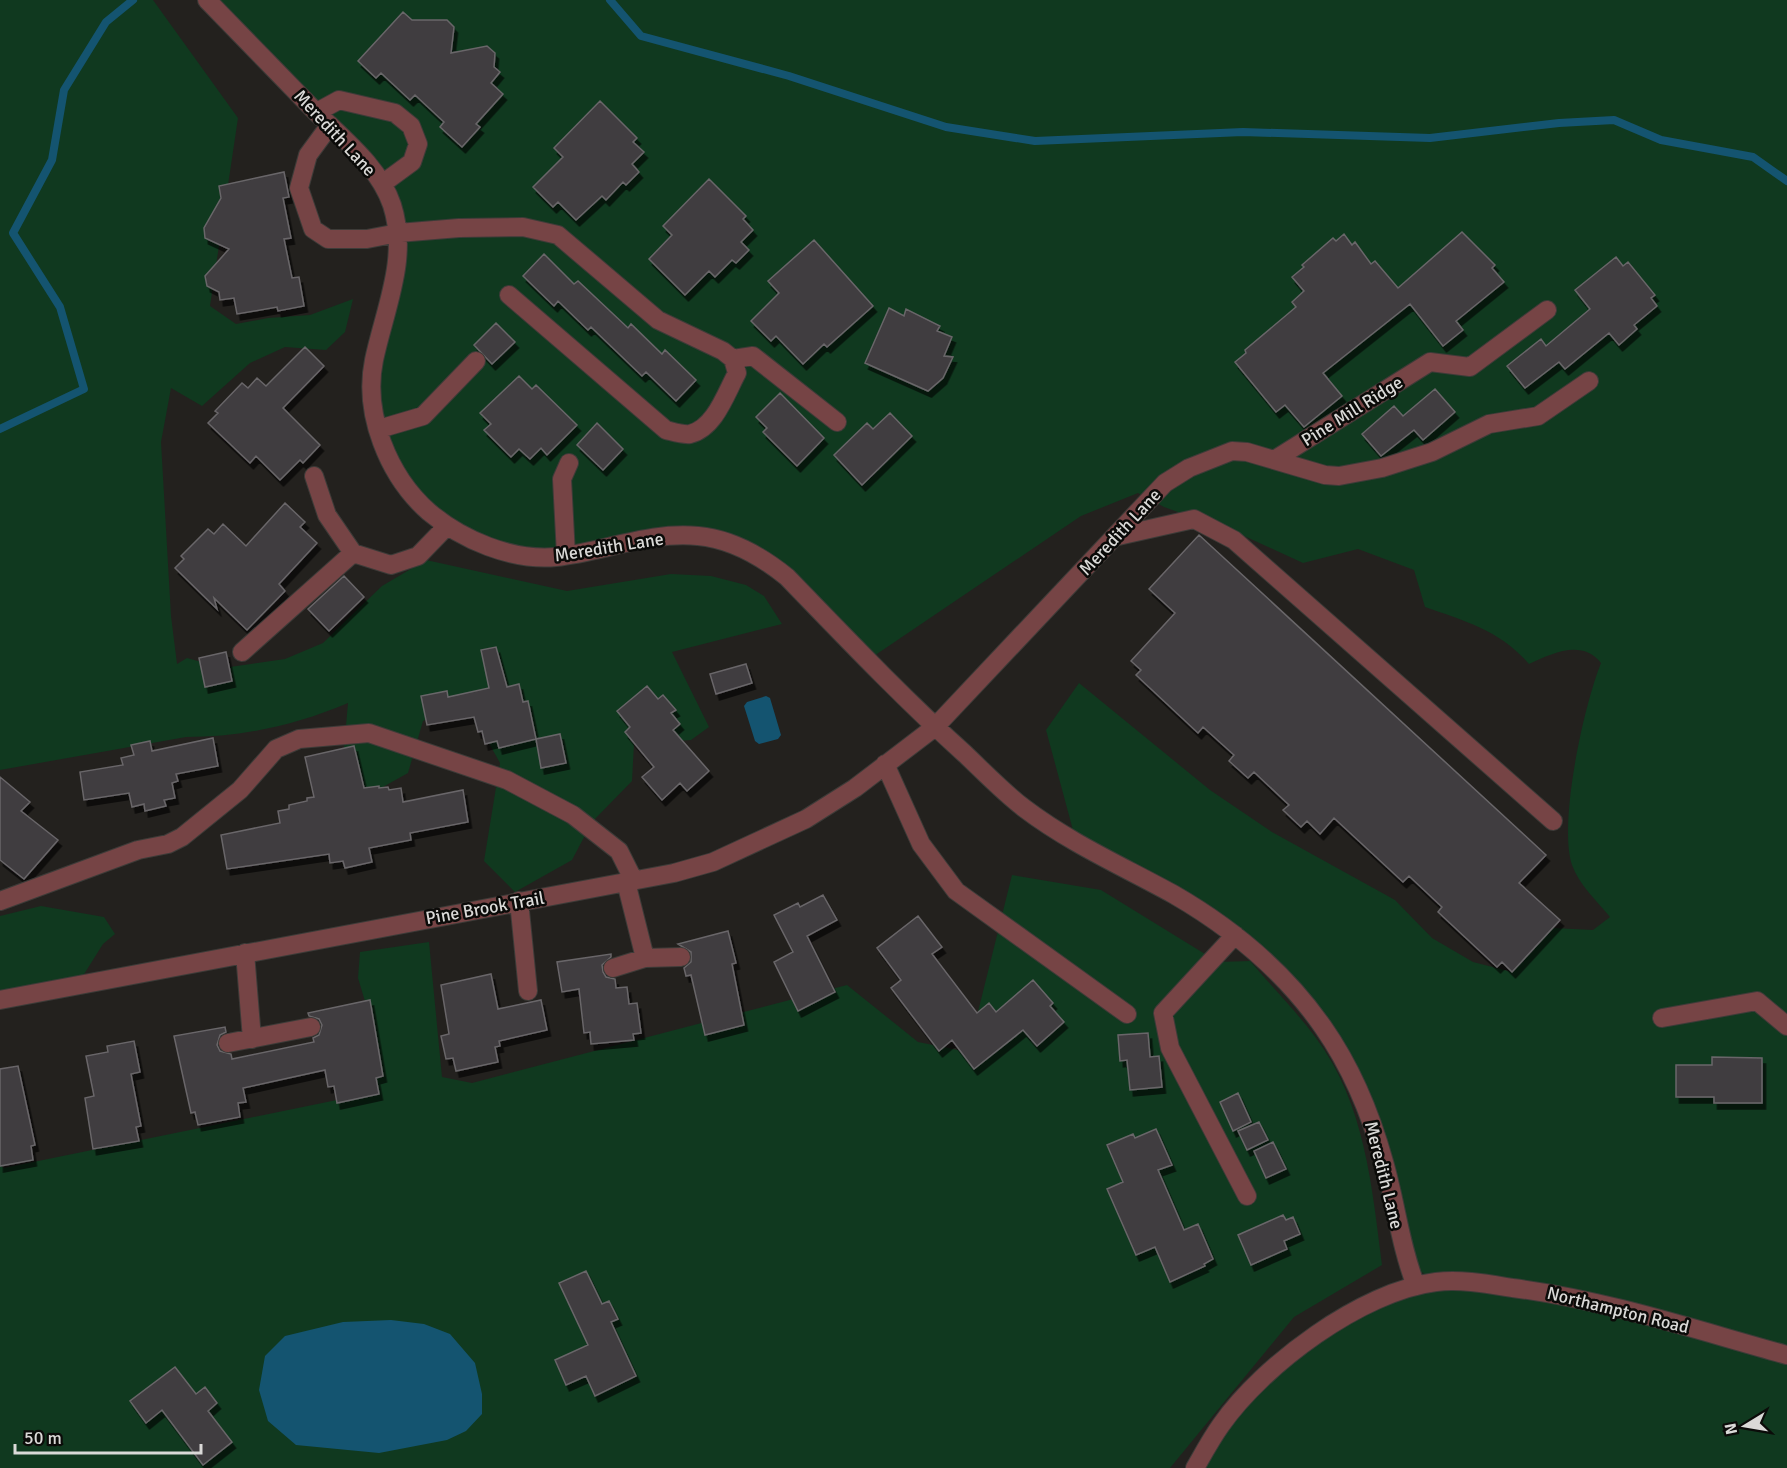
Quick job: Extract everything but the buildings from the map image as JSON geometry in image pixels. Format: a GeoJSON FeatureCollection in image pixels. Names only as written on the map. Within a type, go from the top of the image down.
{"type":"FeatureCollection","features":[{"type":"Feature","properties":{"kind":"street","name":"Meredith Lane"},"geometry":{"type":"LineString","coordinates":[[207,0],[354,148],[382,184],[392,203],[399,232],[395,282],[374,362],[374,406],[378,429],[396,473],[410,492],[447,526],[471,540],[530,556],[566,555],[682,536],[709,538],[737,546],[764,559],[787,577],[935,727],[1023,807],[1077,845],[1173,894],[1235,935],[1258,952],[1296,993],[1323,1028],[1348,1070],[1367,1111],[1384,1162],[1399,1234],[1416,1286]]}},
{"type":"Feature","properties":{"kind":"street"},"geometry":{"type":"LineString","coordinates":[[316,112],[339,100],[395,113],[411,126],[418,144],[412,162],[382,184]]}},
{"type":"Feature","properties":{"kind":"street"},"geometry":{"type":"LineString","coordinates":[[330,125],[308,155],[299,188],[313,229],[328,239],[367,239],[399,232],[523,227],[558,235],[658,320],[723,351],[733,359],[737,373],[712,418],[700,430],[688,434],[666,430],[509,295]]}},
{"type":"Feature","properties":{"kind":"street","name":"Pine Mill Ridge"},"geometry":{"type":"LineString","coordinates":[[1274,460],[1431,362],[1470,367],[1547,310]]}},
{"type":"Feature","properties":{"kind":"street"},"geometry":{"type":"LineString","coordinates":[[733,359],[753,356],[837,422]]}},
{"type":"Feature","properties":{"kind":"street"},"geometry":{"type":"LineString","coordinates":[[378,429],[423,416],[477,361]]}},
{"type":"Feature","properties":{"kind":"street","name":"Meredith Lane"},"geometry":{"type":"LineString","coordinates":[[935,727],[1118,536],[1165,483],[1189,468],[1232,451],[1339,476],[1382,468],[1432,452],[1489,424],[1539,416],[1589,381]]}},
{"type":"Feature","properties":{"kind":"street"},"geometry":{"type":"LineString","coordinates":[[566,555],[562,479],[569,463]]}},
{"type":"Feature","properties":{"kind":"street"},"geometry":{"type":"LineString","coordinates":[[314,476],[327,515],[353,553],[391,565],[418,556],[447,526]]}},
{"type":"Feature","properties":{"kind":"street"},"geometry":{"type":"LineString","coordinates":[[1118,536],[1194,519],[1234,540],[1552,821]]}},
{"type":"Feature","properties":{"kind":"street"},"geometry":{"type":"LineString","coordinates":[[242,651],[353,553]]}},
{"type":"Feature","properties":{"kind":"street","name":"Pine Brook Trail"},"geometry":{"type":"LineString","coordinates":[[0,1000],[674,873],[713,862],[806,819],[855,788],[935,727]]}},
{"type":"Feature","properties":{"kind":"street"},"geometry":{"type":"LineString","coordinates":[[0,902],[138,850],[168,844],[183,837],[240,790],[276,749],[299,739],[369,732],[507,780],[573,814],[619,851],[630,881],[645,958]]}},
{"type":"Feature","properties":{"kind":"street"},"geometry":{"type":"LineString","coordinates":[[885,764],[921,844],[956,891],[1127,1014]]}},
{"type":"Feature","properties":{"kind":"street"},"geometry":{"type":"LineString","coordinates":[[519,901],[528,991]]}},
{"type":"Feature","properties":{"kind":"street"},"geometry":{"type":"LineString","coordinates":[[1235,935],[1163,1013],[1170,1048],[1247,1196]]}},
{"type":"Feature","properties":{"kind":"street"},"geometry":{"type":"LineString","coordinates":[[245,953],[252,1039]]}},
{"type":"Feature","properties":{"kind":"street"},"geometry":{"type":"LineString","coordinates":[[613,968],[645,958],[681,957]]}},
{"type":"Feature","properties":{"kind":"street"},"geometry":{"type":"LineString","coordinates":[[1662,1018],[1757,1001],[1787,1026]]}},
{"type":"Feature","properties":{"kind":"street"},"geometry":{"type":"LineString","coordinates":[[228,1043],[311,1027]]}},
{"type":"Feature","properties":{"kind":"street","name":"Northampton Road"},"geometry":{"type":"LineString","coordinates":[[1195,1468],[1221,1424],[1267,1373],[1303,1344],[1351,1314],[1377,1299],[1416,1286],[1455,1282],[1553,1293],[1590,1300],[1787,1355]]}},
{"type":"Feature","properties":{"kind":"green space"},"geometry":{"type":"Polygon","coordinates":[[[0,0],[153,0],[238,118],[210,306],[236,324],[268,318],[310,315],[353,299],[345,332],[326,350],[285,347],[250,363],[202,406],[171,388],[161,442],[171,616],[177,664],[187,658],[223,668],[285,659],[323,643],[382,586],[426,560],[567,591],[671,574],[711,576],[746,585],[764,596],[782,624],[672,652],[709,727],[691,740],[634,744],[632,781],[592,822],[572,860],[515,892],[484,861],[500,763],[475,718],[446,709],[423,721],[408,773],[356,802],[341,782],[348,703],[309,718],[249,732],[186,737],[0,770],[0,0]]]}},
{"type":"Feature","properties":{"kind":"green space"},"geometry":{"type":"Polygon","coordinates":[[[207,0],[1787,0],[1787,1468],[1195,1468],[1221,1424],[1303,1344],[1436,1282],[1406,1261],[1348,1070],[1258,952],[1077,845],[1046,730],[1079,683],[1210,790],[1272,832],[1395,900],[1432,938],[1473,962],[1512,972],[1553,928],[1593,930],[1610,917],[1589,893],[1575,872],[1569,846],[1568,822],[1581,734],[1587,706],[1601,663],[1585,651],[1567,650],[1529,664],[1507,643],[1482,628],[1425,607],[1414,570],[1358,549],[1303,563],[1242,535],[1164,507],[1138,493],[1081,516],[868,660],[787,577],[709,538],[555,557],[490,546],[410,492],[374,406],[395,282],[382,184],[207,0]]]}},
{"type":"Feature","properties":{"kind":"green space"},"geometry":{"type":"Polygon","coordinates":[[[1012,875],[1101,890],[1218,962],[1250,961],[1308,1028],[1332,1063],[1346,1090],[1364,1147],[1382,1265],[1294,1317],[1170,1468],[0,1468],[0,1165],[4,1168],[371,1093],[380,1051],[358,978],[360,952],[429,942],[442,1077],[472,1083],[847,985],[918,1042],[968,1052],[1012,875]]]}},
{"type":"Feature","properties":{"kind":"green space"},"geometry":{"type":"Polygon","coordinates":[[[41,906],[104,917],[115,934],[103,944],[81,979],[0,992],[0,916],[41,906]]]}},
{"type":"Feature","properties":{"kind":"water"},"geometry":{"type":"Polygon","coordinates":[[[766,696],[770,698],[781,735],[778,739],[759,744],[755,741],[744,706],[747,702],[766,696]]]}},
{"type":"Feature","properties":{"kind":"water"},"geometry":{"type":"Polygon","coordinates":[[[391,1320],[424,1324],[450,1334],[475,1363],[482,1394],[482,1414],[466,1431],[447,1440],[379,1453],[296,1445],[268,1421],[259,1390],[265,1356],[285,1336],[343,1322],[391,1320]]]}},
{"type":"Feature","properties":{"kind":"waterway"},"geometry":{"type":"LineString","coordinates":[[0,429],[84,389],[60,307],[13,233],[52,160],[64,90],[106,22],[133,0]]}},
{"type":"Feature","properties":{"kind":"waterway"},"geometry":{"type":"LineString","coordinates":[[610,0],[641,36],[789,76],[946,127],[1035,141],[1243,132],[1430,138],[1559,123],[1614,120],[1661,140],[1753,157],[1787,181]]}}]}
